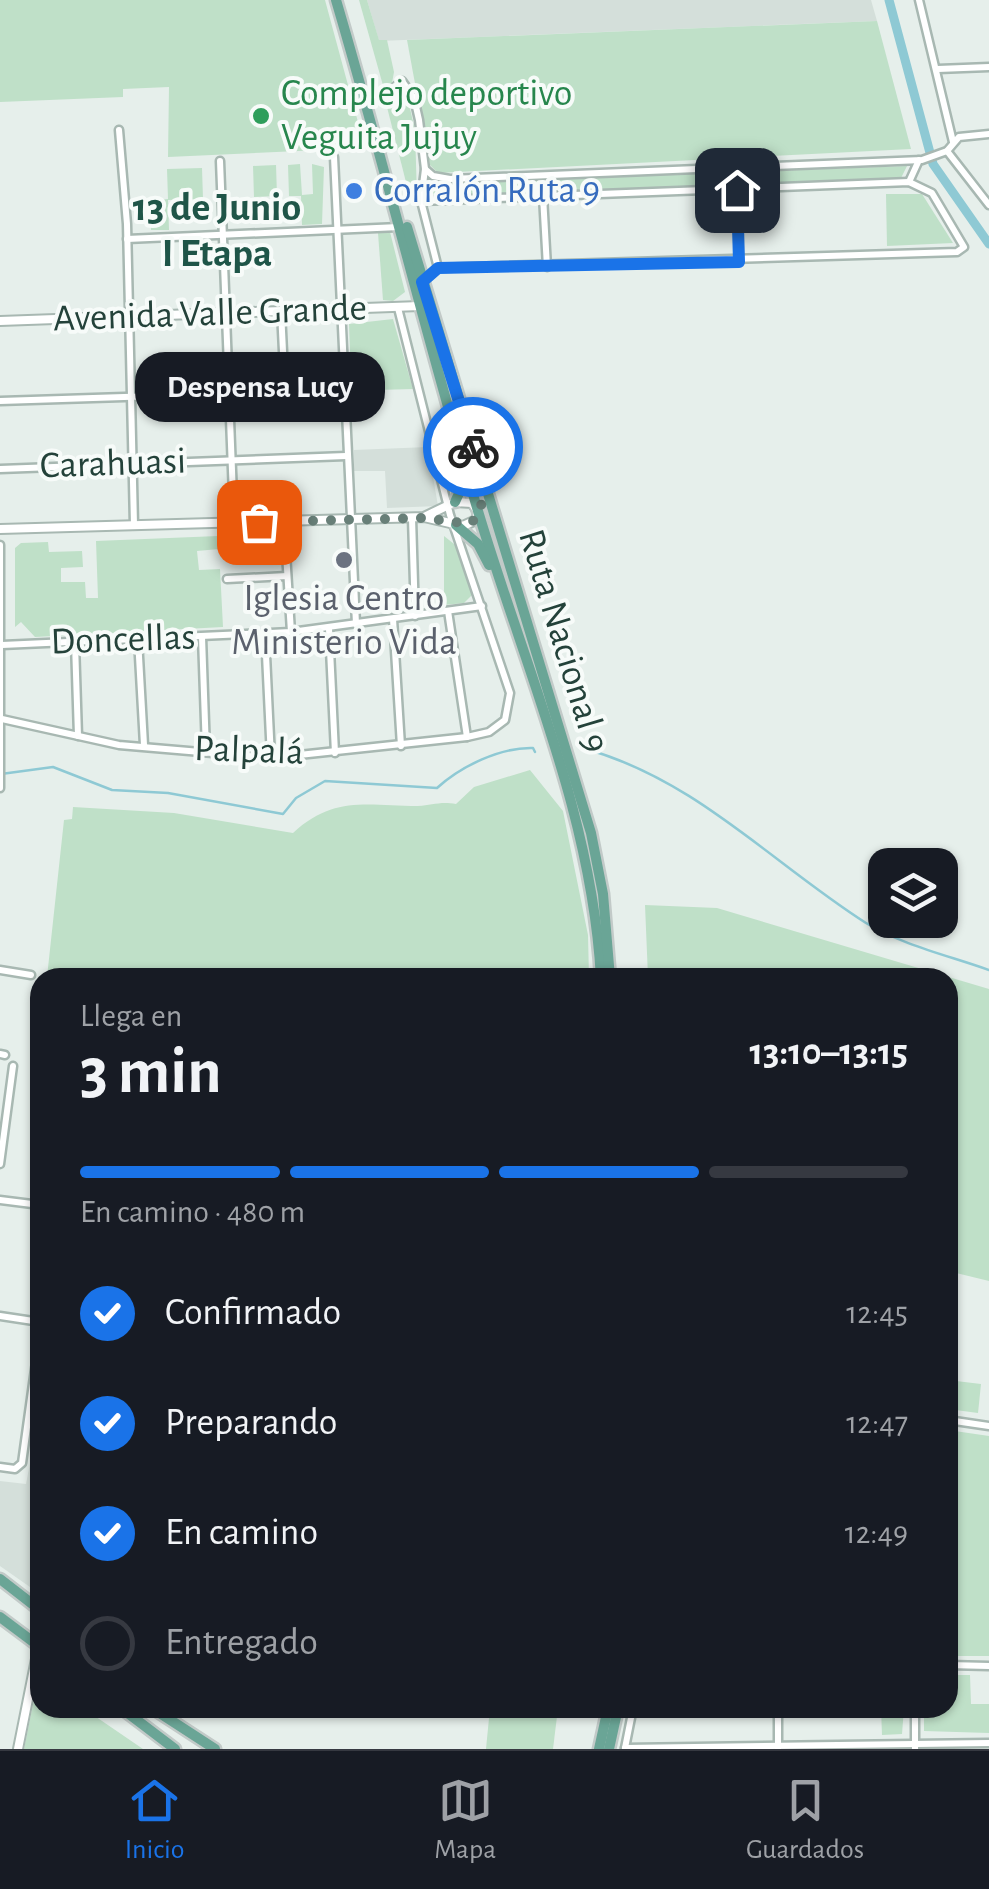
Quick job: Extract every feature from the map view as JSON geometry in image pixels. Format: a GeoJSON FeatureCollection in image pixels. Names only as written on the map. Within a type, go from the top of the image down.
{"type":"FeatureCollection","features":[{"type":"Feature","properties":{"kind":"main road","name":"Ruta Nacional 9"},"geometry":{"type":"LineString","coordinates":[[336,0],[592,834],[603,894],[609,968]]}},
{"type":"Feature","properties":{"kind":"main road","name":"Ruta Nacional 9"},"geometry":{"type":"LineString","coordinates":[[382,155],[478,512],[584,844],[597,912],[600,968]]}},
{"type":"Feature","properties":{"kind":"main road"},"geometry":{"type":"LineString","coordinates":[[442,386],[458,501]]}},
{"type":"Feature","properties":{"kind":"main road"},"geometry":{"type":"LineString","coordinates":[[484,487],[478,512],[490,530],[524,615]]}},
{"type":"Feature","properties":{"kind":"main road"},"geometry":{"type":"LineString","coordinates":[[456,524],[478,544],[506,600]]}},
{"type":"Feature","properties":{"kind":"main road"},"geometry":{"type":"LineString","coordinates":[[0,1578],[30,1602]]}},
{"type":"Feature","properties":{"kind":"main road"},"geometry":{"type":"LineString","coordinates":[[0,1617],[30,1638]]}},
{"type":"Feature","properties":{"kind":"main road"},"geometry":{"type":"LineString","coordinates":[[134,1718],[175,1749]]}},
{"type":"Feature","properties":{"kind":"main road"},"geometry":{"type":"LineString","coordinates":[[168,1718],[216,1749]]}},
{"type":"Feature","properties":{"kind":"main road"},"geometry":{"type":"LineString","coordinates":[[600,1749],[606,1718]]}},
{"type":"Feature","properties":{"kind":"main road"},"geometry":{"type":"LineString","coordinates":[[609,1749],[616,1718]]}},
{"type":"Feature","properties":{"kind":"street"},"geometry":{"type":"LineString","coordinates":[[919,0],[953,144]]}},
{"type":"Feature","properties":{"kind":"street"},"geometry":{"type":"LineString","coordinates":[[938,69],[989,67]]}},
{"type":"Feature","properties":{"kind":"street"},"geometry":{"type":"LineString","coordinates":[[366,101],[388,93],[402,81],[414,98],[425,169],[421,201],[438,268]]}},
{"type":"Feature","properties":{"kind":"street"},"geometry":{"type":"LineString","coordinates":[[119,130],[127,239],[134,526]]}},
{"type":"Feature","properties":{"kind":"street"},"geometry":{"type":"LineString","coordinates":[[425,169],[433,176],[450,178],[920,160],[947,151],[959,137],[989,134]]}},
{"type":"Feature","properties":{"kind":"street"},"geometry":{"type":"LineString","coordinates":[[947,151],[989,205]]}},
{"type":"Feature","properties":{"kind":"street"},"geometry":{"type":"LineString","coordinates":[[334,158],[356,624]]}},
{"type":"Feature","properties":{"kind":"street"},"geometry":{"type":"LineString","coordinates":[[909,182],[920,160]]}},
{"type":"Feature","properties":{"kind":"street"},"geometry":{"type":"LineString","coordinates":[[220,161],[234,522]]}},
{"type":"Feature","properties":{"kind":"street"},"geometry":{"type":"LineString","coordinates":[[421,201],[909,182],[922,184],[932,193],[964,247],[957,252],[739,262],[438,268],[422,282]]}},
{"type":"Feature","properties":{"kind":"street"},"geometry":{"type":"LineString","coordinates":[[737,190],[739,262]]}},
{"type":"Feature","properties":{"kind":"street"},"geometry":{"type":"LineString","coordinates":[[543,196],[546,267]]}},
{"type":"Feature","properties":{"kind":"street"},"geometry":{"type":"LineString","coordinates":[[127,239],[400,227]]}},
{"type":"Feature","properties":{"kind":"street","name":"Avenida Valle Grande"},"geometry":{"type":"LineString","coordinates":[[0,320],[420,306]]}},
{"type":"Feature","properties":{"kind":"street"},"geometry":{"type":"LineString","coordinates":[[0,529],[412,518],[470,524],[478,512],[458,501],[444,482],[398,308]]}},
{"type":"Feature","properties":{"kind":"street"},"geometry":{"type":"LineString","coordinates":[[282,312],[285,392]]}},
{"type":"Feature","properties":{"kind":"street"},"geometry":{"type":"LineString","coordinates":[[0,401],[344,390]]}},
{"type":"Feature","properties":{"kind":"street","name":"Carahuasi"},"geometry":{"type":"LineString","coordinates":[[0,469],[346,456]]}},
{"type":"Feature","properties":{"kind":"street"},"geometry":{"type":"LineString","coordinates":[[444,482],[458,501],[456,524],[482,606]]}},
{"type":"Feature","properties":{"kind":"street"},"geometry":{"type":"LineString","coordinates":[[424,518],[458,501]]}},
{"type":"Feature","properties":{"kind":"street"},"geometry":{"type":"LineString","coordinates":[[412,518],[415,616]]}},
{"type":"Feature","properties":{"kind":"street"},"geometry":{"type":"LineString","coordinates":[[284,522],[291,632]]}},
{"type":"Feature","properties":{"kind":"street"},"geometry":{"type":"LineString","coordinates":[[0,544],[4,751],[0,786]]}},
{"type":"Feature","properties":{"kind":"street"},"geometry":{"type":"LineString","coordinates":[[227,579],[287,576]]}},
{"type":"Feature","properties":{"kind":"street","name":"Doncellas"},"geometry":{"type":"LineString","coordinates":[[2,645],[291,632],[482,606]]}},
{"type":"Feature","properties":{"kind":"street","name":"Palpalá"},"geometry":{"type":"LineString","coordinates":[[2,719],[78,737],[271,758],[467,737],[497,728],[511,704],[482,606]]}},
{"type":"Feature","properties":{"kind":"street"},"geometry":{"type":"LineString","coordinates":[[448,610],[467,737]]}},
{"type":"Feature","properties":{"kind":"street"},"geometry":{"type":"LineString","coordinates":[[393,619],[401,746]]}},
{"type":"Feature","properties":{"kind":"street"},"geometry":{"type":"LineString","coordinates":[[330,628],[334,753]]}},
{"type":"Feature","properties":{"kind":"street"},"geometry":{"type":"LineString","coordinates":[[265,634],[271,758]]}},
{"type":"Feature","properties":{"kind":"street"},"geometry":{"type":"LineString","coordinates":[[202,637],[206,751]]}},
{"type":"Feature","properties":{"kind":"street"},"geometry":{"type":"LineString","coordinates":[[138,639],[144,746]]}},
{"type":"Feature","properties":{"kind":"street"},"geometry":{"type":"LineString","coordinates":[[75,643],[78,737]]}},
{"type":"Feature","properties":{"kind":"street"},"geometry":{"type":"LineString","coordinates":[[0,970],[30,975]]}},
{"type":"Feature","properties":{"kind":"street"},"geometry":{"type":"LineString","coordinates":[[0,1164],[13,1066]]}},
{"type":"Feature","properties":{"kind":"street"},"geometry":{"type":"LineString","coordinates":[[0,1200],[30,1203]]}},
{"type":"Feature","properties":{"kind":"street"},"geometry":{"type":"LineString","coordinates":[[0,1316],[30,1320]]}},
{"type":"Feature","properties":{"kind":"street"},"geometry":{"type":"LineString","coordinates":[[0,1468],[20,1467],[30,1400]]}},
{"type":"Feature","properties":{"kind":"street"},"geometry":{"type":"LineString","coordinates":[[958,1421],[989,1426]]}},
{"type":"Feature","properties":{"kind":"street"},"geometry":{"type":"LineString","coordinates":[[958,1666],[989,1666]]}},
{"type":"Feature","properties":{"kind":"street"},"geometry":{"type":"LineString","coordinates":[[18,1749],[30,1689]]}},
{"type":"Feature","properties":{"kind":"street"},"geometry":{"type":"LineString","coordinates":[[631,1718],[625,1748],[989,1744]]}},
{"type":"Feature","properties":{"kind":"street"},"geometry":{"type":"LineString","coordinates":[[778,1718],[778,1747]]}},
{"type":"Feature","properties":{"kind":"street"},"geometry":{"type":"LineString","coordinates":[[915,1718],[915,1746]]}},
{"type":"Feature","properties":{"kind":"shaded area"},"geometry":{"type":"Polygon","coordinates":[[[367,0],[871,0],[877,21],[379,41],[367,0]]]}},
{"type":"Feature","properties":{"kind":"shaded area"},"geometry":{"type":"Polygon","coordinates":[[[428,447],[438,506],[387,508],[385,471],[354,471],[354,450],[428,447]]]}},
{"type":"Feature","properties":{"kind":"shaded area"},"geometry":{"type":"Polygon","coordinates":[[[30,1463],[30,1587],[0,1566],[0,1481],[26,1484],[30,1463]]]}},
{"type":"Feature","properties":{"kind":"green space"},"geometry":{"type":"Polygon","coordinates":[[[0,0],[325,0],[365,148],[168,157],[169,87],[123,89],[123,97],[0,102],[0,0]]]}},
{"type":"Feature","properties":{"kind":"green space"},"geometry":{"type":"Polygon","coordinates":[[[359,0],[367,0],[379,40],[387,40],[394,72],[392,83],[384,89],[359,0]]]}},
{"type":"Feature","properties":{"kind":"green space"},"geometry":{"type":"Polygon","coordinates":[[[877,21],[911,149],[438,173],[430,165],[407,40],[877,21]]]}},
{"type":"Feature","properties":{"kind":"green space"},"geometry":{"type":"Polygon","coordinates":[[[397,93],[408,100],[415,130],[417,198],[410,198],[387,107],[389,97],[397,93]]]}},
{"type":"Feature","properties":{"kind":"green space"},"geometry":{"type":"Polygon","coordinates":[[[300,164],[302,195],[313,194],[312,164],[324,167],[322,224],[302,225],[301,196],[289,196],[288,165],[300,164]]]}},
{"type":"Feature","properties":{"kind":"green space"},"geometry":{"type":"Polygon","coordinates":[[[276,165],[277,196],[254,197],[253,166],[276,165]]]}},
{"type":"Feature","properties":{"kind":"green space"},"geometry":{"type":"Polygon","coordinates":[[[907,166],[901,178],[428,198],[427,183],[907,166]]]}},
{"type":"Feature","properties":{"kind":"green space"},"geometry":{"type":"Polygon","coordinates":[[[202,168],[203,199],[168,200],[169,230],[151,230],[150,201],[168,199],[167,169],[202,168]]]}},
{"type":"Feature","properties":{"kind":"green space"},"geometry":{"type":"Polygon","coordinates":[[[886,194],[922,194],[953,243],[887,246],[886,194]]]}},
{"type":"Feature","properties":{"kind":"green space"},"geometry":{"type":"Polygon","coordinates":[[[390,232],[405,292],[393,301],[383,300],[378,233],[390,232]]]}},
{"type":"Feature","properties":{"kind":"green space"},"geometry":{"type":"Polygon","coordinates":[[[393,319],[413,389],[377,390],[376,376],[351,377],[349,324],[393,319]]]}},
{"type":"Feature","properties":{"kind":"green space"},"geometry":{"type":"Polygon","coordinates":[[[218,536],[219,549],[197,551],[199,570],[220,569],[223,627],[35,637],[21,622],[15,627],[15,548],[21,543],[48,542],[49,552],[82,551],[83,567],[61,568],[61,582],[85,582],[86,598],[98,598],[96,541],[218,536]]]}},
{"type":"Feature","properties":{"kind":"green space"},"geometry":{"type":"Polygon","coordinates":[[[444,536],[459,548],[474,593],[464,603],[444,605],[444,536]]]}},
{"type":"Feature","properties":{"kind":"green space"},"geometry":{"type":"Polygon","coordinates":[[[530,770],[563,811],[588,935],[589,968],[48,968],[64,820],[72,819],[73,807],[174,813],[293,833],[308,821],[337,808],[456,804],[474,787],[530,770]]]}},
{"type":"Feature","properties":{"kind":"green space"},"geometry":{"type":"Polygon","coordinates":[[[645,905],[717,908],[918,968],[648,968],[645,905]]]}},
{"type":"Feature","properties":{"kind":"green space"},"geometry":{"type":"Polygon","coordinates":[[[958,980],[989,989],[989,1281],[958,1273],[958,980]]]}},
{"type":"Feature","properties":{"kind":"green space"},"geometry":{"type":"Polygon","coordinates":[[[958,1381],[981,1384],[978,1413],[958,1410],[958,1381]]]}},
{"type":"Feature","properties":{"kind":"green space"},"geometry":{"type":"Polygon","coordinates":[[[958,1431],[989,1436],[989,1656],[958,1656],[958,1431]]]}},
{"type":"Feature","properties":{"kind":"green space"},"geometry":{"type":"Polygon","coordinates":[[[958,1675],[970,1675],[971,1704],[989,1704],[989,1733],[924,1731],[924,1718],[958,1718],[958,1675]]]}},
{"type":"Feature","properties":{"kind":"green space"},"geometry":{"type":"Polygon","coordinates":[[[30,1718],[98,1718],[143,1749],[24,1749],[30,1718]]]}},
{"type":"Feature","properties":{"kind":"green space"},"geometry":{"type":"Polygon","coordinates":[[[489,1718],[557,1718],[553,1749],[486,1749],[489,1718]]]}},
{"type":"Feature","properties":{"kind":"green space"},"geometry":{"type":"Polygon","coordinates":[[[881,1718],[903,1718],[902,1734],[882,1735],[881,1718]]]}},
{"type":"Feature","properties":{"kind":"waterway"},"geometry":{"type":"LineString","coordinates":[[889,0],[933,164],[989,244]]}},
{"type":"Feature","properties":{"kind":"waterway"},"geometry":{"type":"LineString","coordinates":[[1,774],[53,767],[112,790],[168,793],[283,814],[296,798],[325,781],[437,788],[469,765],[495,754],[533,748],[535,752]]}},
{"type":"Feature","properties":{"kind":"waterway"},"geometry":{"type":"LineString","coordinates":[[586,749],[626,763],[698,802],[831,900],[880,931],[989,970]]}},
{"type":"Feature","properties":{"kind":"way so far"},"geometry":{"type":"LineString","coordinates":[[259,522],[424,518],[470,524],[476,520],[484,487],[473,447]]}},
{"type":"Feature","properties":{"kind":"place","name":"Complejo deportivo Veguita Jujuy"},"geometry":{"type":"Point","coordinates":[261,116]}},
{"type":"Feature","properties":{"kind":"place","name":"Corralón Ruta 9"},"geometry":{"type":"Point","coordinates":[354,191]}},
{"type":"Feature","properties":{"kind":"place","name":"Despensa Lucy"},"geometry":{"type":"Point","coordinates":[259,522]}},
{"type":"Feature","properties":{"kind":"place","name":"Iglesia Centro Ministerio Vida"},"geometry":{"type":"Point","coordinates":[344,560]}},
{"type":"Feature","properties":{"kind":"district","name":"13 de Junio I Etapa"},"geometry":{"type":"Point","coordinates":[217,231]}},
{"type":"Feature","properties":{"kind":"route"},"geometry":{"type":"LineString","coordinates":[[473,447],[422,282],[438,268],[445,271],[739,262],[737,190]]}}]}
